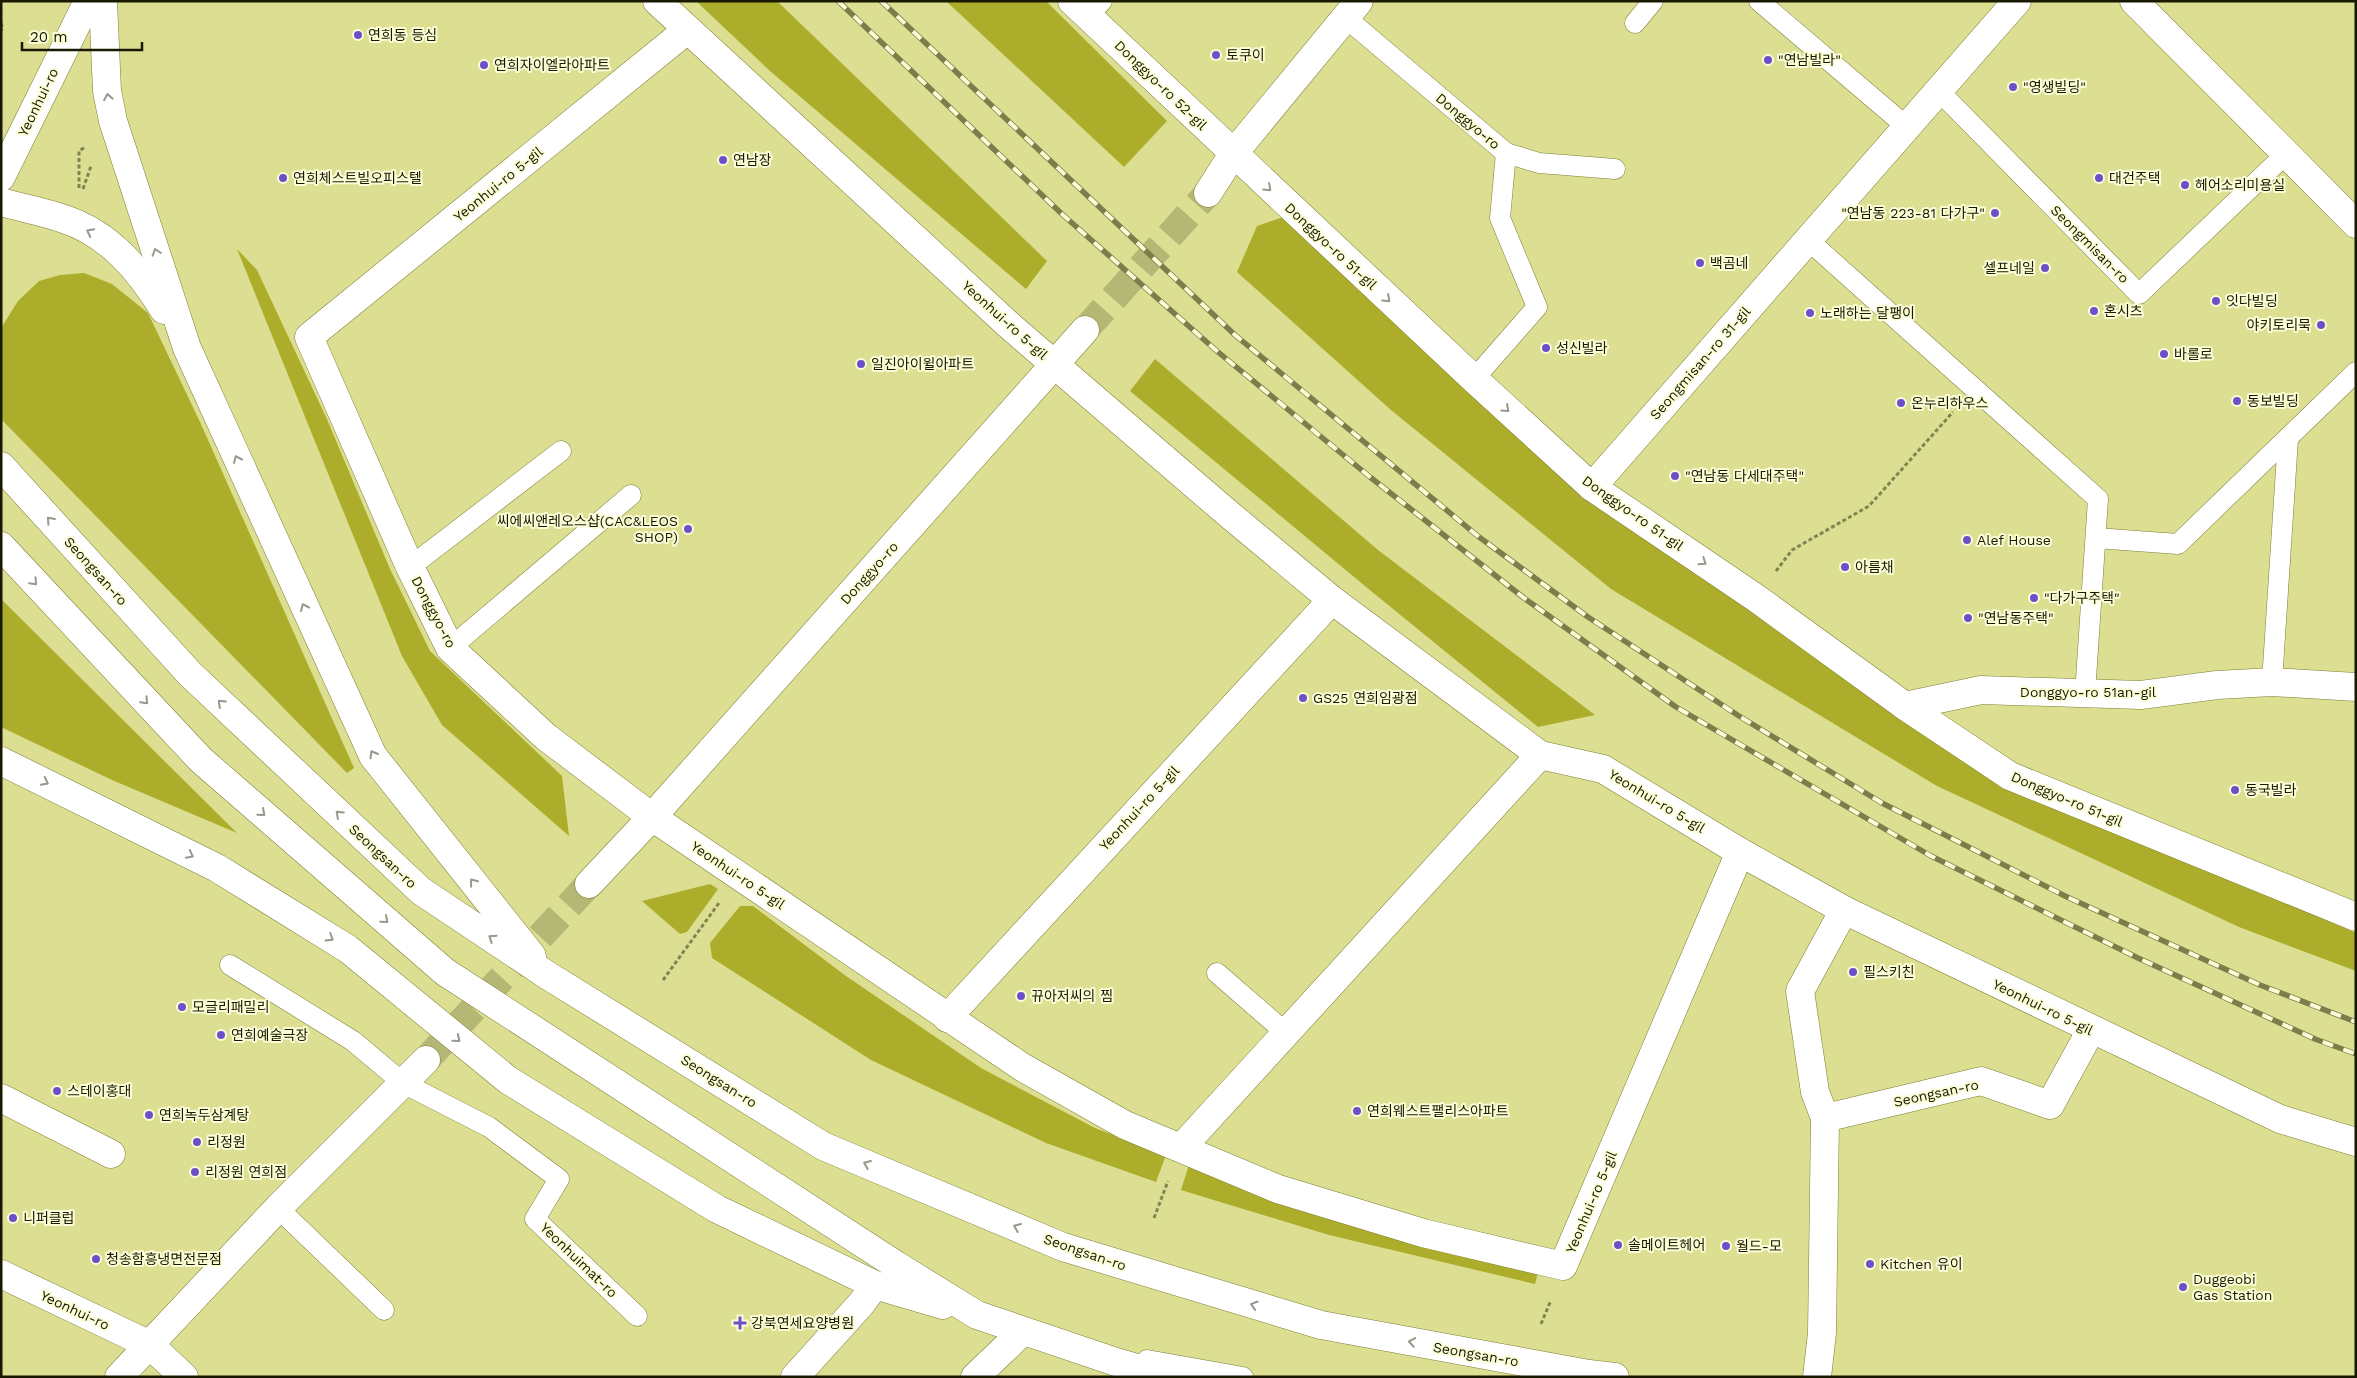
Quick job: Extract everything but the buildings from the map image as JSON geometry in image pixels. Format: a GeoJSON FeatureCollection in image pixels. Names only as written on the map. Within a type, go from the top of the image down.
{"type":"FeatureCollection","features":[{"type":"Feature","properties":{"kind":"street","name":"Yeonhui-ro"},"geometry":{"type":"LineString","coordinates":[[1,177],[88,1]]}},
{"type":"Feature","properties":{"kind":"street"},"geometry":{"type":"LineString","coordinates":[[103,1],[107,91],[113,121],[187,348],[373,756],[547,975]]}},
{"type":"Feature","properties":{"kind":"street","name":"Yeonhui-ro 5-gil"},"geometry":{"type":"LineString","coordinates":[[657,1],[1054,365],[1332,600],[1540,755],[1603,769],[1740,852],[1844,910],[2280,1119],[2356,1142]]}},
{"type":"Feature","properties":{"kind":"street","name":"Seongmisan-ro 31-gil"},"geometry":{"type":"LineString","coordinates":[[1592,487],[2017,1]]}},
{"type":"Feature","properties":{"kind":"street"},"geometry":{"type":"LineString","coordinates":[[2134,1],[2356,224]]}},
{"type":"Feature","properties":{"kind":"street","name":"Donggyo-ro 52-gil"},"geometry":{"type":"LineString","coordinates":[[1087,6],[1233,154]]}},
{"type":"Feature","properties":{"kind":"street","name":"Donggyo-ro"},"geometry":{"type":"LineString","coordinates":[[1208,193],[1233,154],[1352,9]]}},
{"type":"Feature","properties":{"kind":"street","name":"Yeonhui-ro 5-gil"},"geometry":{"type":"LineString","coordinates":[[309,337],[687,30]]}},
{"type":"Feature","properties":{"kind":"street","name":"Donggyo-ro 51-gil"},"geometry":{"type":"LineString","coordinates":[[1233,154],[1592,487],[1756,598],[1905,706],[2010,776],[2356,916]]}},
{"type":"Feature","properties":{"kind":"street"},"geometry":{"type":"LineString","coordinates":[[1,202],[66,220],[98,236],[128,259],[146,281],[187,348]]}},
{"type":"Feature","properties":{"kind":"street","name":"Donggyo-ro"},"geometry":{"type":"LineString","coordinates":[[589,884],[652,817],[1085,330]]}},
{"type":"Feature","properties":{"kind":"street","name":"Donggyo-ro"},"geometry":{"type":"LineString","coordinates":[[309,337],[410,567],[450,648],[546,737],[652,817]]}},
{"type":"Feature","properties":{"kind":"street","name":"Seongsan-ro"},"geometry":{"type":"LineString","coordinates":[[1,466],[190,674],[421,891],[547,975],[823,1146],[1063,1247],[1321,1325],[1589,1374],[1615,1377]]}},
{"type":"Feature","properties":{"kind":"street"},"geometry":{"type":"LineString","coordinates":[[1,546],[200,760],[445,972],[887,1260],[977,1315]]}},
{"type":"Feature","properties":{"kind":"street","name":"Yeonhui-ro 5-gil"},"geometry":{"type":"LineString","coordinates":[[947,1018],[1332,600]]}},
{"type":"Feature","properties":{"kind":"street","name":"Donggyo-ro 51an-gil"},"geometry":{"type":"LineString","coordinates":[[1905,706],[1981,690],[2141,695],[2217,685],[2272,682],[2356,687]]}},
{"type":"Feature","properties":{"kind":"street"},"geometry":{"type":"LineString","coordinates":[[1181,1148],[1540,755]]}},
{"type":"Feature","properties":{"kind":"street"},"geometry":{"type":"LineString","coordinates":[[7,765],[217,868],[348,949],[508,1080],[717,1209],[875,1285],[977,1315],[1022,1332],[1071,1347],[1121,1370],[1166,1377]]}},
{"type":"Feature","properties":{"kind":"street","name":"Yeonhui-ro 5-gil"},"geometry":{"type":"LineString","coordinates":[[652,817],[1022,1067],[1125,1125],[1288,1192],[1423,1234],[1563,1266],[1740,852]]}},
{"type":"Feature","properties":{"kind":"street"},"geometry":{"type":"LineString","coordinates":[[1817,1377],[1822,1333],[1825,1118],[1815,1092],[1800,992],[1844,910]]}},
{"type":"Feature","properties":{"kind":"street","name":"Seongsan-ro"},"geometry":{"type":"LineString","coordinates":[[1825,1118],[1981,1081],[2050,1105],[2091,1030]]}},
{"type":"Feature","properties":{"kind":"street"},"geometry":{"type":"LineString","coordinates":[[119,1377],[278,1208],[426,1060]]}},
{"type":"Feature","properties":{"kind":"street"},"geometry":{"type":"LineString","coordinates":[[1,1098],[111,1154]]}},
{"type":"Feature","properties":{"kind":"street","name":"Yeonhui-ro"},"geometry":{"type":"LineString","coordinates":[[1,1274],[150,1345]]}},
{"type":"Feature","properties":{"kind":"street"},"geometry":{"type":"LineString","coordinates":[[795,1377],[861,1304],[875,1285]]}},
{"type":"Feature","properties":{"kind":"street"},"geometry":{"type":"LineString","coordinates":[[975,1377],[1022,1332]]}},
{"type":"Feature","properties":{"kind":"street"},"geometry":{"type":"LineString","coordinates":[[150,1345],[184,1377]]}},
{"type":"Feature","properties":{"kind":"lane"},"geometry":{"type":"LineString","coordinates":[[1635,23],[1653,1]]}},
{"type":"Feature","properties":{"kind":"lane"},"geometry":{"type":"LineString","coordinates":[[1759,1],[1907,127]]}},
{"type":"Feature","properties":{"kind":"lane","name":"Donggyo-ro"},"geometry":{"type":"LineString","coordinates":[[1352,9],[1506,153],[1539,163],[1615,169]]}},
{"type":"Feature","properties":{"kind":"lane","name":"Seongmisan-ro"},"geometry":{"type":"LineString","coordinates":[[1939,91],[2139,294],[2287,153]]}},
{"type":"Feature","properties":{"kind":"lane"},"geometry":{"type":"LineString","coordinates":[[1474,379],[1537,308],[1500,218],[1506,153]]}},
{"type":"Feature","properties":{"kind":"lane"},"geometry":{"type":"LineString","coordinates":[[1808,240],[2098,500],[2085,694]]}},
{"type":"Feature","properties":{"kind":"lane"},"geometry":{"type":"LineString","coordinates":[[2096,538],[2178,544],[2356,372]]}},
{"type":"Feature","properties":{"kind":"lane"},"geometry":{"type":"LineString","coordinates":[[2272,682],[2288,439]]}},
{"type":"Feature","properties":{"kind":"lane"},"geometry":{"type":"LineString","coordinates":[[410,567],[561,451]]}},
{"type":"Feature","properties":{"kind":"lane"},"geometry":{"type":"LineString","coordinates":[[450,648],[631,495]]}},
{"type":"Feature","properties":{"kind":"lane","name":"Yeonhuimat-ro"},"geometry":{"type":"LineString","coordinates":[[230,965],[353,1041],[404,1083],[489,1127],[559,1179],[536,1219],[637,1316]]}},
{"type":"Feature","properties":{"kind":"lane"},"geometry":{"type":"LineString","coordinates":[[1217,973],[1286,1033]]}},
{"type":"Feature","properties":{"kind":"lane"},"geometry":{"type":"LineString","coordinates":[[278,1208],[384,1310]]}},
{"type":"Feature","properties":{"kind":"lane"},"geometry":{"type":"LineString","coordinates":[[1071,1347],[1243,1377]]}},
{"type":"Feature","properties":{"kind":"path"},"geometry":{"type":"LineString","coordinates":[[1,23],[3,29],[1,30]]}},
{"type":"Feature","properties":{"kind":"path"},"geometry":{"type":"LineString","coordinates":[[79,191],[80,151]]}},
{"type":"Feature","properties":{"kind":"path"},"geometry":{"type":"LineString","coordinates":[[1756,598],[1792,550],[1869,506],[1974,390]]}},
{"type":"Feature","properties":{"kind":"path"},"geometry":{"type":"LineString","coordinates":[[663,980],[739,876]]}},
{"type":"Feature","properties":{"kind":"shaded area"},"geometry":{"type":"Polygon","coordinates":[[[696,1],[777,1],[1047,261],[1026,289],[770,71],[696,1]]]}},
{"type":"Feature","properties":{"kind":"shaded area"},"geometry":{"type":"Polygon","coordinates":[[[946,1],[1046,1],[1167,121],[1124,167],[946,1]]]}},
{"type":"Feature","properties":{"kind":"shaded area"},"geometry":{"type":"Polygon","coordinates":[[[1295,213],[1487,393],[1770,617],[2126,836],[2356,933],[2356,971],[2239,927],[1937,786],[1611,589],[1391,410],[1237,272],[1257,226],[1295,213]]]}},
{"type":"Feature","properties":{"kind":"shaded area"},"geometry":{"type":"Polygon","coordinates":[[[237,249],[257,270],[326,417],[390,569],[430,651],[562,776],[569,836],[442,725],[402,656],[237,249]]]}},
{"type":"Feature","properties":{"kind":"shaded area"},"geometry":{"type":"Polygon","coordinates":[[[84,273],[112,284],[148,313],[200,422],[354,768],[347,773],[1,419],[1,328],[18,301],[39,281],[60,275],[84,273]]]}},
{"type":"Feature","properties":{"kind":"shaded area"},"geometry":{"type":"Polygon","coordinates":[[[1155,359],[1378,550],[1595,715],[1538,727],[1130,391],[1155,359]]]}},
{"type":"Feature","properties":{"kind":"shaded area"},"geometry":{"type":"Polygon","coordinates":[[[1,599],[237,833],[112,780],[1,727],[1,599]]]}},
{"type":"Feature","properties":{"kind":"shaded area"},"geometry":{"type":"Polygon","coordinates":[[[710,884],[718,889],[687,932],[680,934],[642,901],[710,884]]]}},
{"type":"Feature","properties":{"kind":"shaded area"},"geometry":{"type":"Polygon","coordinates":[[[740,906],[753,906],[846,976],[981,1068],[1095,1128],[1166,1155],[1156,1182],[1046,1143],[871,1060],[712,958],[710,943],[740,906]]]}},
{"type":"Feature","properties":{"kind":"shaded area"},"geometry":{"type":"Polygon","coordinates":[[[1189,1165],[1539,1269],[1535,1284],[1329,1235],[1181,1190],[1189,1165]]]}},
{"type":"Feature","properties":{"kind":"tunnel"},"geometry":{"type":"LineString","coordinates":[[1085,330],[1208,193]]}},
{"type":"Feature","properties":{"kind":"tunnel"},"geometry":{"type":"LineString","coordinates":[[426,1060],[589,884]]}},
{"type":"Feature","properties":{"kind":"railway"},"geometry":{"type":"LineString","coordinates":[[838,1],[1063,215],[1218,352],[1370,477],[1524,598],[1676,707],[1931,856],[2138,958],[2315,1039],[2356,1054]]}},
{"type":"Feature","properties":{"kind":"railway"},"geometry":{"type":"LineString","coordinates":[[881,1],[1235,335],[1479,537],[1588,617],[1739,716],[1882,803],[2067,897],[2260,985],[2356,1022]]}},
{"type":"Feature","properties":{"kind":"place","name":"연희동 등심"},"geometry":{"type":"Point","coordinates":[358,35]}},
{"type":"Feature","properties":{"kind":"place","name":"토쿠이"},"geometry":{"type":"Point","coordinates":[1216,55]}},
{"type":"Feature","properties":{"kind":"place","name":"\"연남빌라\""},"geometry":{"type":"Point","coordinates":[1768,60]}},
{"type":"Feature","properties":{"kind":"place","name":"연희자이엘라아파트"},"geometry":{"type":"Point","coordinates":[484,65]}},
{"type":"Feature","properties":{"kind":"place","name":"\"영생빌딩\""},"geometry":{"type":"Point","coordinates":[2013,87]}},
{"type":"Feature","properties":{"kind":"place","name":"연남장"},"geometry":{"type":"Point","coordinates":[723,160]}},
{"type":"Feature","properties":{"kind":"place","name":"연희체스트빌오피스텔"},"geometry":{"type":"Point","coordinates":[283,178]}},
{"type":"Feature","properties":{"kind":"place","name":"대건주택"},"geometry":{"type":"Point","coordinates":[2099,178]}},
{"type":"Feature","properties":{"kind":"place","name":"헤어소리미용실"},"geometry":{"type":"Point","coordinates":[2185,185]}},
{"type":"Feature","properties":{"kind":"place","name":"\"연남동 223-81 다가구\""},"geometry":{"type":"Point","coordinates":[1995,213]}},
{"type":"Feature","properties":{"kind":"place","name":"백곰네"},"geometry":{"type":"Point","coordinates":[1700,263]}},
{"type":"Feature","properties":{"kind":"place","name":"셀프네일"},"geometry":{"type":"Point","coordinates":[2045,268]}},
{"type":"Feature","properties":{"kind":"place","name":"잇다빌딩"},"geometry":{"type":"Point","coordinates":[2216,301]}},
{"type":"Feature","properties":{"kind":"place","name":"혼시츠"},"geometry":{"type":"Point","coordinates":[2094,311]}},
{"type":"Feature","properties":{"kind":"place","name":"노래하는 달팽이"},"geometry":{"type":"Point","coordinates":[1810,313]}},
{"type":"Feature","properties":{"kind":"place","name":"야키토리묵"},"geometry":{"type":"Point","coordinates":[2321,325]}},
{"type":"Feature","properties":{"kind":"place","name":"성신빌라"},"geometry":{"type":"Point","coordinates":[1546,348]}},
{"type":"Feature","properties":{"kind":"place","name":"바롤로"},"geometry":{"type":"Point","coordinates":[2164,354]}},
{"type":"Feature","properties":{"kind":"place","name":"일진아이윌아파트"},"geometry":{"type":"Point","coordinates":[861,364]}},
{"type":"Feature","properties":{"kind":"place","name":"동보빌딩"},"geometry":{"type":"Point","coordinates":[2237,401]}},
{"type":"Feature","properties":{"kind":"place","name":"온누리하우스"},"geometry":{"type":"Point","coordinates":[1901,403]}},
{"type":"Feature","properties":{"kind":"place","name":"\"연남동 다세대주택\""},"geometry":{"type":"Point","coordinates":[1675,476]}},
{"type":"Feature","properties":{"kind":"place","name":"씨에씨앤레오스샵(CAC&LEOS SHOP)"},"geometry":{"type":"Point","coordinates":[688,529]}},
{"type":"Feature","properties":{"kind":"place","name":"Alef House"},"geometry":{"type":"Point","coordinates":[1967,540]}},
{"type":"Feature","properties":{"kind":"place","name":"아름채"},"geometry":{"type":"Point","coordinates":[1845,567]}},
{"type":"Feature","properties":{"kind":"place","name":"\"다가구주택\""},"geometry":{"type":"Point","coordinates":[2034,598]}},
{"type":"Feature","properties":{"kind":"place","name":"\"연남동주택\""},"geometry":{"type":"Point","coordinates":[1968,618]}},
{"type":"Feature","properties":{"kind":"place","name":"GS25 연희임광점"},"geometry":{"type":"Point","coordinates":[1303,698]}},
{"type":"Feature","properties":{"kind":"place","name":"동국빌라"},"geometry":{"type":"Point","coordinates":[2235,790]}},
{"type":"Feature","properties":{"kind":"place","name":"필스키친"},"geometry":{"type":"Point","coordinates":[1853,972]}},
{"type":"Feature","properties":{"kind":"place","name":"뀨아저씨의 찜"},"geometry":{"type":"Point","coordinates":[1021,996]}},
{"type":"Feature","properties":{"kind":"place","name":"모글리패밀리"},"geometry":{"type":"Point","coordinates":[182,1007]}},
{"type":"Feature","properties":{"kind":"place","name":"연희예술극장"},"geometry":{"type":"Point","coordinates":[221,1035]}},
{"type":"Feature","properties":{"kind":"place","name":"스테이홍대"},"geometry":{"type":"Point","coordinates":[57,1091]}},
{"type":"Feature","properties":{"kind":"place","name":"연희웨스트팰리스아파트"},"geometry":{"type":"Point","coordinates":[1357,1111]}},
{"type":"Feature","properties":{"kind":"place","name":"연희녹두삼계탕"},"geometry":{"type":"Point","coordinates":[149,1115]}},
{"type":"Feature","properties":{"kind":"place","name":"리정원"},"geometry":{"type":"Point","coordinates":[197,1142]}},
{"type":"Feature","properties":{"kind":"place","name":"리정원 연희점"},"geometry":{"type":"Point","coordinates":[195,1172]}},
{"type":"Feature","properties":{"kind":"place","name":"니퍼클럽"},"geometry":{"type":"Point","coordinates":[13,1218]}},
{"type":"Feature","properties":{"kind":"place","name":"솔메이트헤어"},"geometry":{"type":"Point","coordinates":[1618,1245]}},
{"type":"Feature","properties":{"kind":"place","name":"월드-모"},"geometry":{"type":"Point","coordinates":[1726,1246]}},
{"type":"Feature","properties":{"kind":"place","name":"청송함흥냉면전문점"},"geometry":{"type":"Point","coordinates":[96,1259]}},
{"type":"Feature","properties":{"kind":"place","name":"Kitchen 유이"},"geometry":{"type":"Point","coordinates":[1870,1264]}},
{"type":"Feature","properties":{"kind":"place","name":"Duggeobi Gas Station"},"geometry":{"type":"Point","coordinates":[2183,1287]}},
{"type":"Feature","properties":{"kind":"place","name":"강북연세요양병원"},"geometry":{"type":"Point","coordinates":[740,1323]}}]}
